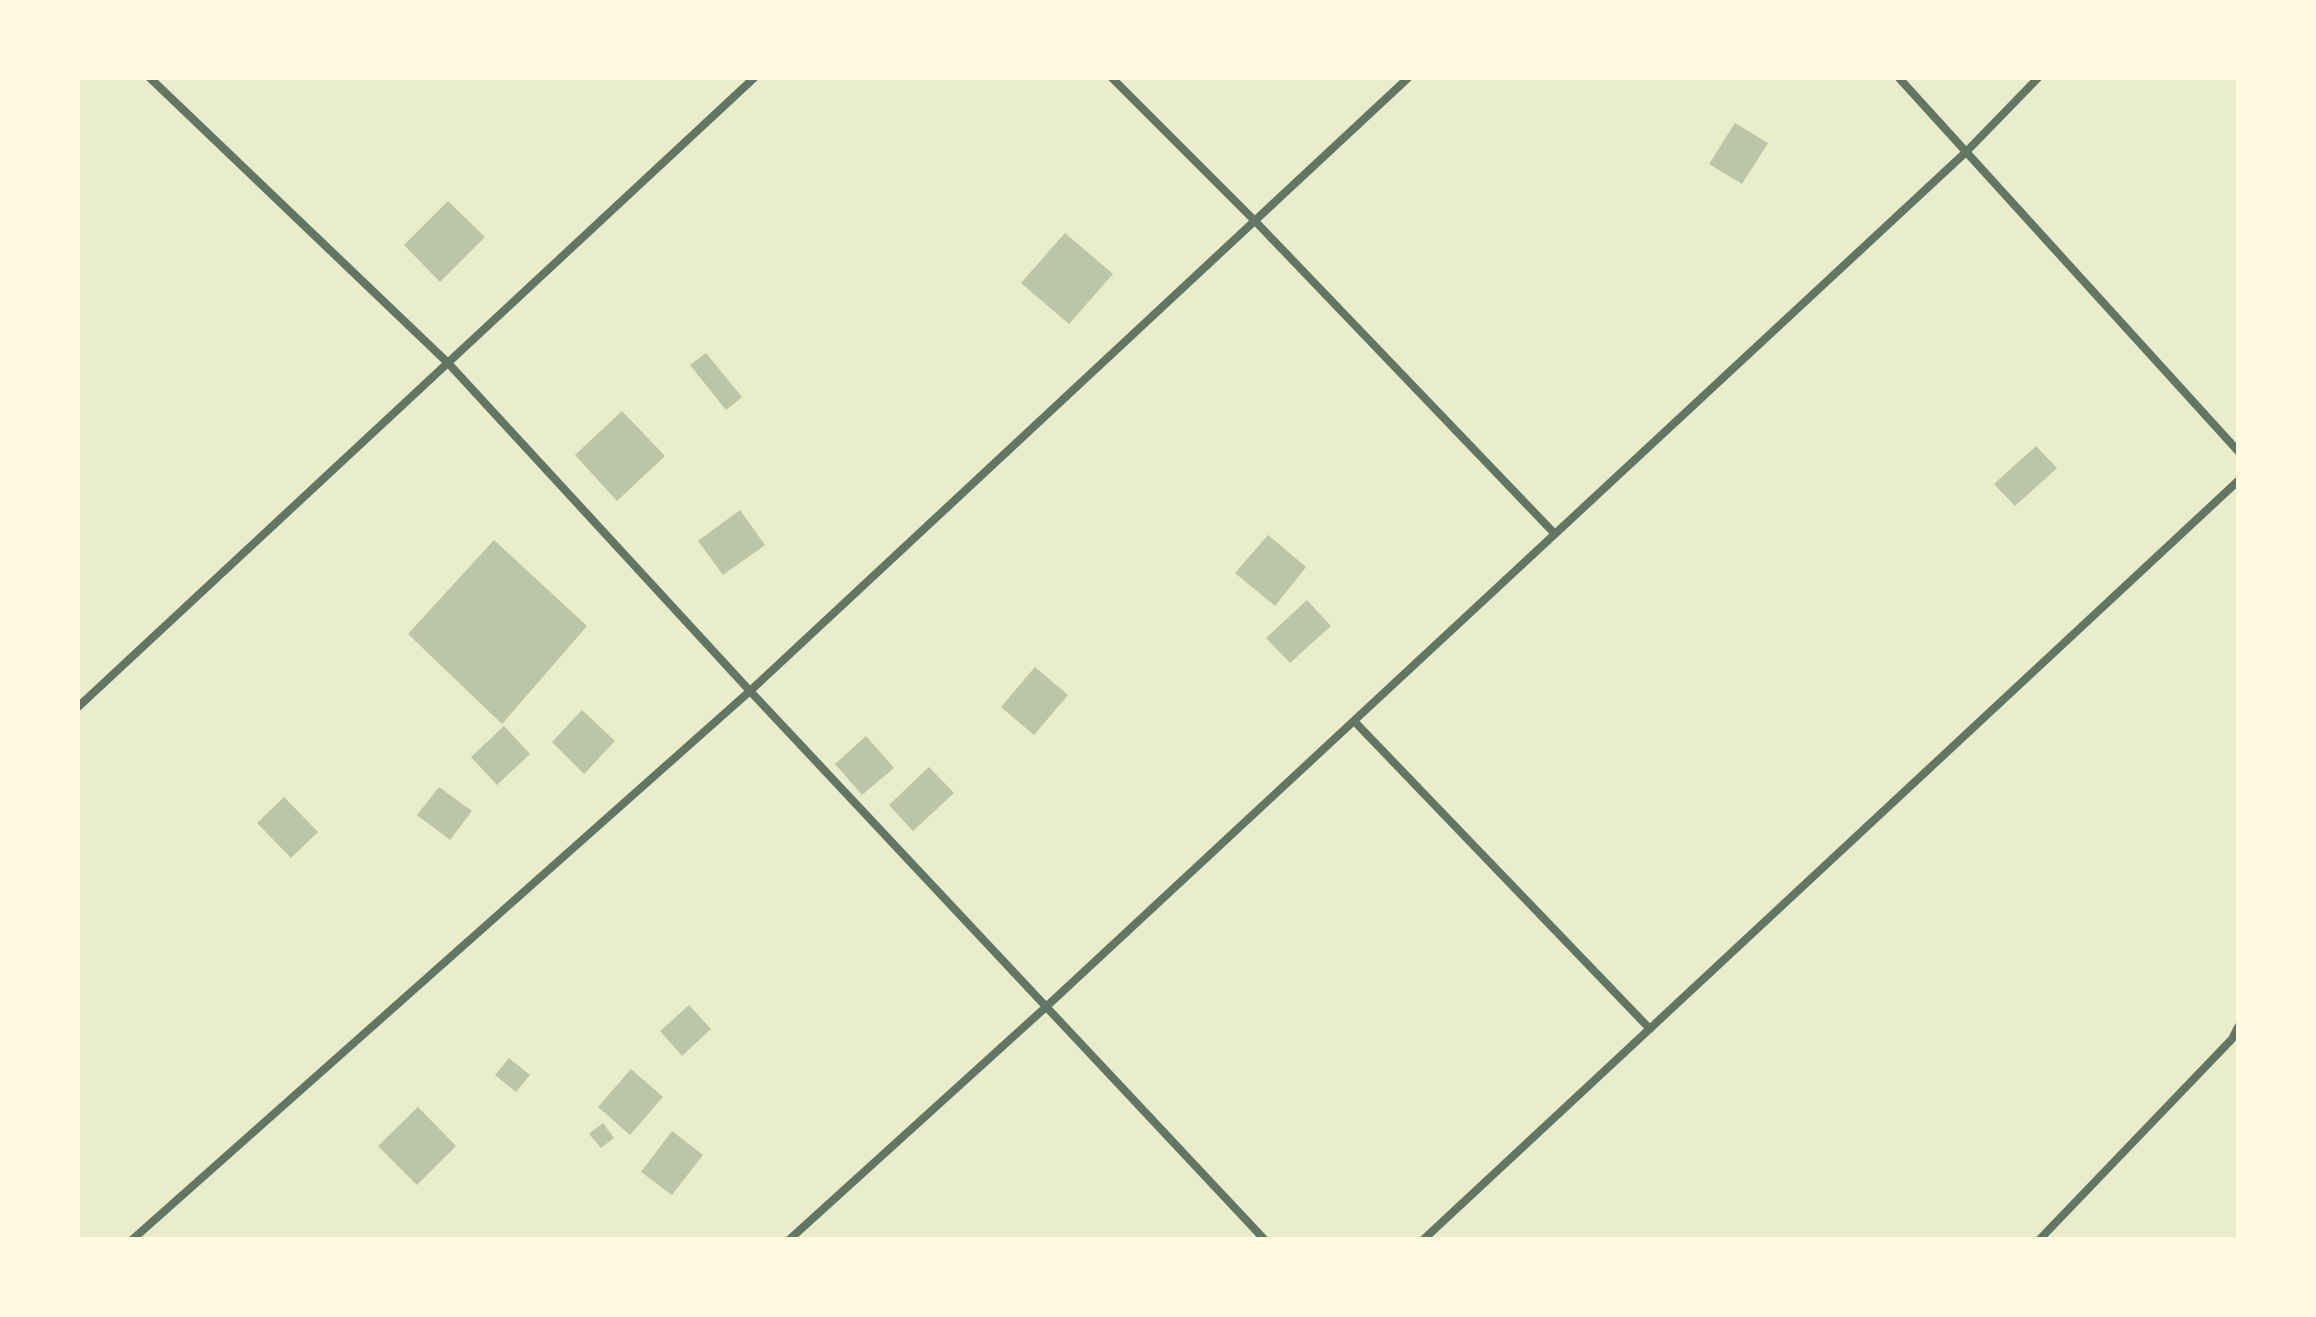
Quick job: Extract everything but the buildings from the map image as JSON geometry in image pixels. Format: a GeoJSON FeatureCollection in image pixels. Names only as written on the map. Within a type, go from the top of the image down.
{"type":"FeatureCollection","features":[{"type":"Feature","properties":{"kind":"street"},"geometry":{"type":"LineString","coordinates":[[150,78],[448,363],[750,691],[1264,1239]]}},
{"type":"Feature","properties":{"kind":"street"},"geometry":{"type":"LineString","coordinates":[[78,707],[754,78]]}},
{"type":"Feature","properties":{"kind":"street"},"geometry":{"type":"LineString","coordinates":[[1112,78],[1255,221],[1555,534]]}},
{"type":"Feature","properties":{"kind":"street"},"geometry":{"type":"LineString","coordinates":[[133,1239],[750,691],[1408,78]]}},
{"type":"Feature","properties":{"kind":"street"},"geometry":{"type":"LineString","coordinates":[[1899,78],[2238,451]]}},
{"type":"Feature","properties":{"kind":"street"},"geometry":{"type":"LineString","coordinates":[[790,1239],[1047,1006],[1966,152],[2038,78]]}},
{"type":"Feature","properties":{"kind":"street"},"geometry":{"type":"LineString","coordinates":[[1424,1239],[2238,481]]}},
{"type":"Feature","properties":{"kind":"street"},"geometry":{"type":"LineString","coordinates":[[1354,721],[1650,1029]]}},
{"type":"Feature","properties":{"kind":"street"},"geometry":{"type":"LineString","coordinates":[[2040,1239],[2232,1039],[2238,1027]]}}]}
